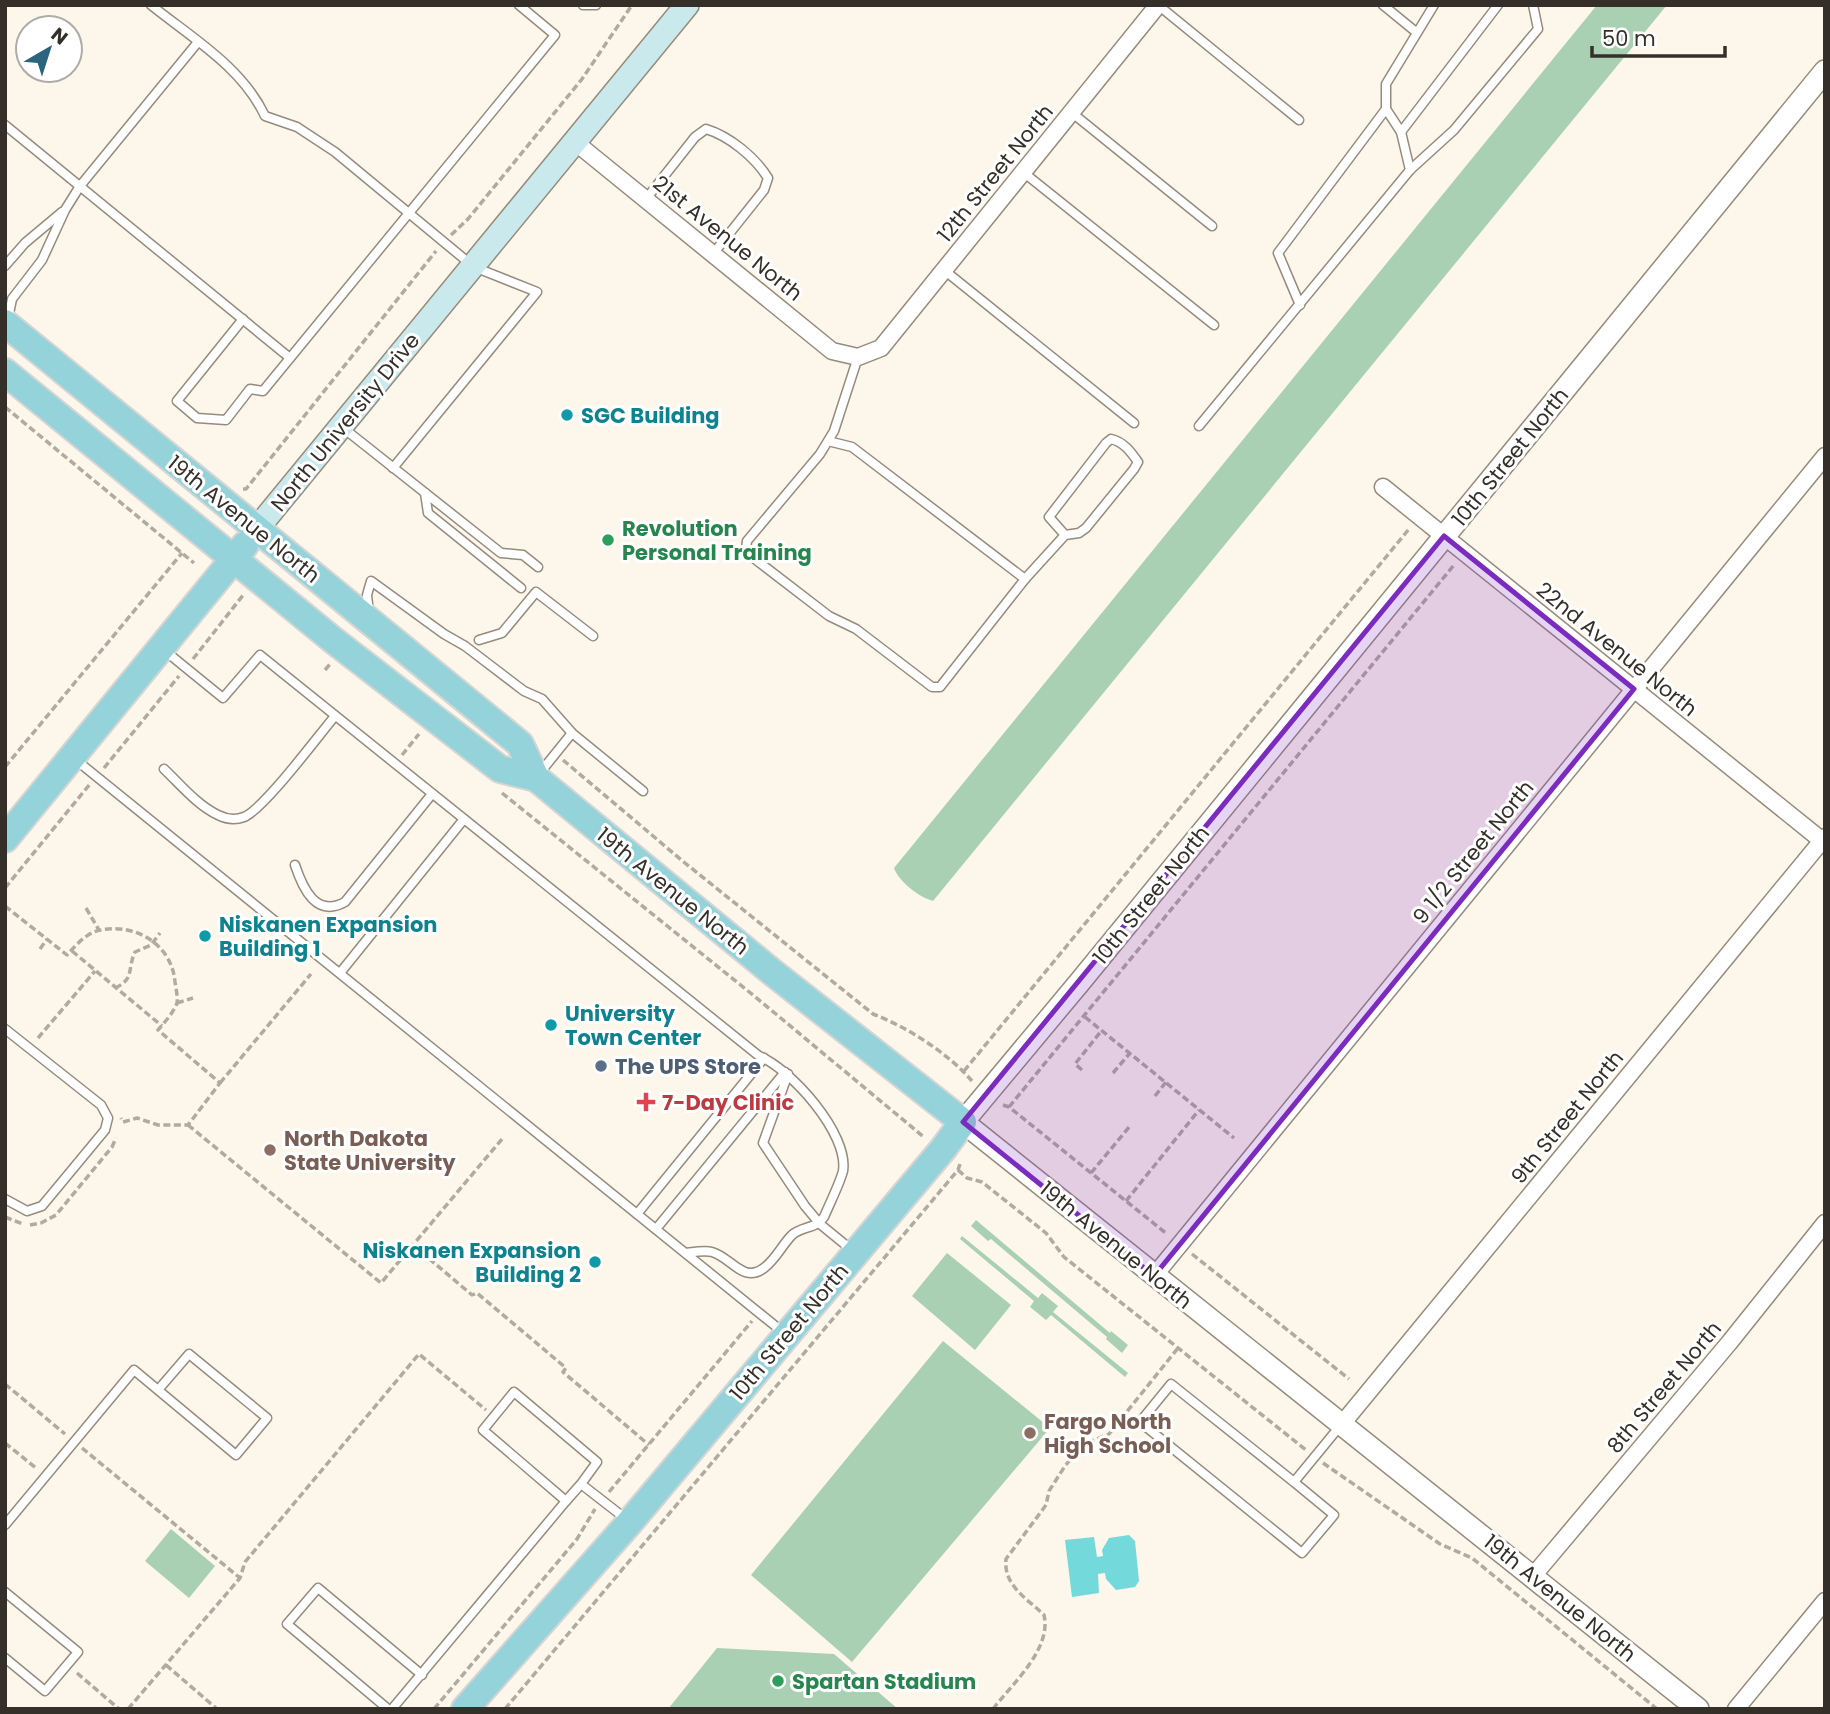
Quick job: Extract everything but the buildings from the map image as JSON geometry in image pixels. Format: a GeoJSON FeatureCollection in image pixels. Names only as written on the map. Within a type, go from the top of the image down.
{"type":"FeatureCollection","features":[{"type":"Feature","properties":{"kind":"main road","name":"North University Drive"},"geometry":{"type":"LineString","coordinates":[[5,839],[340,425],[474,267],[687,5]]}},
{"type":"Feature","properties":{"kind":"main road","name":"19th Avenue North"},"geometry":{"type":"LineString","coordinates":[[6,324],[520,744],[536,778],[772,972],[963,1122]]}},
{"type":"Feature","properties":{"kind":"main road","name":"19th Avenue North"},"geometry":{"type":"LineString","coordinates":[[5,372],[500,769],[536,778]]}},
{"type":"Feature","properties":{"kind":"main road","name":"10th Street North"},"geometry":{"type":"LineString","coordinates":[[464,1709],[630,1522],[856,1253],[950,1160],[963,1122]]}},
{"type":"Feature","properties":{"kind":"street","name":"12th Street North"},"geometry":{"type":"LineString","coordinates":[[858,357],[881,348],[1158,5]]}},
{"type":"Feature","properties":{"kind":"street","name":"10th Street North"},"geometry":{"type":"LineString","coordinates":[[963,1122],[1825,71]]}},
{"type":"Feature","properties":{"kind":"street","name":"21st Avenue North"},"geometry":{"type":"LineString","coordinates":[[575,142],[832,351],[858,357]]}},
{"type":"Feature","properties":{"kind":"street","name":"9 1/2 Street North"},"geometry":{"type":"LineString","coordinates":[[1154,1276],[1825,456]]}},
{"type":"Feature","properties":{"kind":"street","name":"22nd Avenue North"},"geometry":{"type":"LineString","coordinates":[[1383,487],[1824,840]]}},
{"type":"Feature","properties":{"kind":"street","name":"9th Street North"},"geometry":{"type":"LineString","coordinates":[[1342,1424],[1824,840]]}},
{"type":"Feature","properties":{"kind":"street","name":"19th Avenue North"},"geometry":{"type":"LineString","coordinates":[[963,1122],[1698,1709]]}},
{"type":"Feature","properties":{"kind":"street","name":"8th Street North"},"geometry":{"type":"LineString","coordinates":[[1533,1576],[1729,1343],[1825,1223]]}},
{"type":"Feature","properties":{"kind":"street"},"geometry":{"type":"LineString","coordinates":[[1736,1709],[1825,1601]]}},
{"type":"Feature","properties":{"kind":"lane"},"geometry":{"type":"LineString","coordinates":[[151,5],[237,74],[265,116],[297,127],[317,139],[474,267],[537,292],[393,468]]}},
{"type":"Feature","properties":{"kind":"lane"},"geometry":{"type":"LineString","coordinates":[[243,319],[177,401],[197,418],[226,420],[250,389],[263,391],[555,35],[519,5]]}},
{"type":"Feature","properties":{"kind":"lane"},"geometry":{"type":"LineString","coordinates":[[583,5],[596,5]]}},
{"type":"Feature","properties":{"kind":"lane"},"geometry":{"type":"LineString","coordinates":[[1158,5],[1299,120]]}},
{"type":"Feature","properties":{"kind":"lane"},"geometry":{"type":"LineString","coordinates":[[1383,5],[1416,32]]}},
{"type":"Feature","properties":{"kind":"lane"},"geometry":{"type":"LineString","coordinates":[[1410,170],[1401,132],[1386,109],[1386,84],[1434,5]]}},
{"type":"Feature","properties":{"kind":"lane"},"geometry":{"type":"LineString","coordinates":[[1401,132],[1498,5]]}},
{"type":"Feature","properties":{"kind":"lane"},"geometry":{"type":"LineString","coordinates":[[1199,426],[1410,170],[1454,130],[1538,29],[1534,5]]}},
{"type":"Feature","properties":{"kind":"lane"},"geometry":{"type":"LineString","coordinates":[[6,324],[12,299],[42,260],[65,210],[80,186],[198,42]]}},
{"type":"Feature","properties":{"kind":"lane"},"geometry":{"type":"LineString","coordinates":[[1300,305],[1278,253],[1386,109]]}},
{"type":"Feature","properties":{"kind":"lane"},"geometry":{"type":"LineString","coordinates":[[1071,112],[1212,226]]}},
{"type":"Feature","properties":{"kind":"lane"},"geometry":{"type":"LineString","coordinates":[[5,125],[290,358]]}},
{"type":"Feature","properties":{"kind":"lane"},"geometry":{"type":"LineString","coordinates":[[646,199],[695,137],[706,129],[718,133],[760,166],[768,178],[764,190],[713,254]]}},
{"type":"Feature","properties":{"kind":"lane"},"geometry":{"type":"LineString","coordinates":[[1023,172],[1214,325]]}},
{"type":"Feature","properties":{"kind":"lane"},"geometry":{"type":"LineString","coordinates":[[5,265],[25,243],[65,210]]}},
{"type":"Feature","properties":{"kind":"lane"},"geometry":{"type":"LineString","coordinates":[[944,270],[1134,423]]}},
{"type":"Feature","properties":{"kind":"lane"},"geometry":{"type":"LineString","coordinates":[[858,357],[834,430],[820,454],[747,541],[746,549],[751,556],[828,616],[856,629],[932,687],[940,687],[1025,579],[1065,535],[1079,533],[1086,528],[1134,469],[1138,462],[1130,450],[1117,440],[1111,439],[1106,443],[1049,517],[1065,535]]}},
{"type":"Feature","properties":{"kind":"lane"},"geometry":{"type":"LineString","coordinates":[[340,425],[501,553],[523,555],[538,567]]}},
{"type":"Feature","properties":{"kind":"lane"},"geometry":{"type":"LineString","coordinates":[[828,441],[852,447],[1025,579]]}},
{"type":"Feature","properties":{"kind":"lane"},"geometry":{"type":"LineString","coordinates":[[425,493],[428,513],[521,588]]}},
{"type":"Feature","properties":{"kind":"lane"},"geometry":{"type":"LineString","coordinates":[[371,622],[367,595],[371,581],[524,691],[542,699],[572,733],[643,791]]}},
{"type":"Feature","properties":{"kind":"lane"},"geometry":{"type":"LineString","coordinates":[[479,640],[502,634],[536,592],[593,636]]}},
{"type":"Feature","properties":{"kind":"lane"},"geometry":{"type":"LineString","coordinates":[[162,648],[223,698],[260,655],[764,1058],[798,1082],[831,1130],[840,1150],[843,1170],[820,1224],[793,1233],[772,1261],[755,1273],[736,1268],[723,1256],[710,1251],[686,1253]]}},
{"type":"Feature","properties":{"kind":"lane"},"geometry":{"type":"LineString","coordinates":[[164,769],[192,796],[218,815],[232,819],[244,817],[254,811],[269,795],[335,716]]}},
{"type":"Feature","properties":{"kind":"lane"},"geometry":{"type":"LineString","coordinates":[[536,778],[572,733]]}},
{"type":"Feature","properties":{"kind":"lane"},"geometry":{"type":"LineString","coordinates":[[73,757],[787,1335]]}},
{"type":"Feature","properties":{"kind":"lane"},"geometry":{"type":"LineString","coordinates":[[295,865],[300,881],[312,900],[323,906],[337,907],[363,882],[432,794]]}},
{"type":"Feature","properties":{"kind":"lane"},"geometry":{"type":"LineString","coordinates":[[340,973],[464,819]]}},
{"type":"Feature","properties":{"kind":"lane"},"geometry":{"type":"LineString","coordinates":[[5,1029],[101,1105],[108,1118],[105,1130],[42,1206],[27,1211],[5,1199]]}},
{"type":"Feature","properties":{"kind":"lane"},"geometry":{"type":"LineString","coordinates":[[637,1214],[764,1058]]}},
{"type":"Feature","properties":{"kind":"lane"},"geometry":{"type":"LineString","coordinates":[[787,1073],[764,1143],[804,1206],[820,1224],[856,1253]]}},
{"type":"Feature","properties":{"kind":"lane"},"geometry":{"type":"LineString","coordinates":[[656,1229],[787,1073]]}},
{"type":"Feature","properties":{"kind":"lane"},"geometry":{"type":"LineString","coordinates":[[5,1525],[134,1370],[158,1390],[236,1455],[267,1418],[189,1354],[158,1390]]}},
{"type":"Feature","properties":{"kind":"lane"},"geometry":{"type":"LineString","coordinates":[[1171,1384],[1294,1482],[1334,1515],[1302,1553],[1140,1422],[1171,1384]]}},
{"type":"Feature","properties":{"kind":"lane"},"geometry":{"type":"LineString","coordinates":[[422,1675],[318,1588],[288,1625],[390,1709],[422,1675],[581,1484],[597,1462],[514,1392],[483,1430],[566,1501]]}},
{"type":"Feature","properties":{"kind":"lane"},"geometry":{"type":"LineString","coordinates":[[1294,1482],[1342,1424]]}},
{"type":"Feature","properties":{"kind":"lane"},"geometry":{"type":"LineString","coordinates":[[581,1484],[630,1522]]}},
{"type":"Feature","properties":{"kind":"lane"},"geometry":{"type":"LineString","coordinates":[[5,1592],[78,1652],[45,1692],[5,1658]]}},
{"type":"Feature","properties":{"kind":"path"},"geometry":{"type":"LineString","coordinates":[[5,407],[194,563]]}},
{"type":"Feature","properties":{"kind":"path"},"geometry":{"type":"LineString","coordinates":[[964,1071],[1413,525]]}},
{"type":"Feature","properties":{"kind":"path"},"geometry":{"type":"LineString","coordinates":[[5,767],[182,553]]}},
{"type":"Feature","properties":{"kind":"path"},"geometry":{"type":"LineString","coordinates":[[1009,1107],[1458,561]]}},
{"type":"Feature","properties":{"kind":"path"},"geometry":{"type":"LineString","coordinates":[[5,888],[251,588]]}},
{"type":"Feature","properties":{"kind":"path"},"geometry":{"type":"LineString","coordinates":[[236,591],[246,592]]}},
{"type":"Feature","properties":{"kind":"path"},"geometry":{"type":"LineString","coordinates":[[394,764],[420,732]]}},
{"type":"Feature","properties":{"kind":"path"},"geometry":{"type":"LineString","coordinates":[[555,754],[873,1014],[906,1029],[964,1071],[985,1092],[1000,1104],[1009,1107],[1349,1379]]}},
{"type":"Feature","properties":{"kind":"path"},"geometry":{"type":"LineString","coordinates":[[493,786],[753,995],[915,1130],[967,1178],[982,1182],[1046,1233],[1064,1257],[1178,1349],[1315,1457],[1440,1544],[1472,1558],[1657,1709]]}},
{"type":"Feature","properties":{"kind":"path"},"geometry":{"type":"LineString","coordinates":[[5,905],[67,955],[84,938],[99,930],[118,929],[155,942],[170,963],[177,1003],[158,1030],[220,1083]]}},
{"type":"Feature","properties":{"kind":"path"},"geometry":{"type":"LineString","coordinates":[[86,908],[99,930]]}},
{"type":"Feature","properties":{"kind":"path"},"geometry":{"type":"LineString","coordinates":[[115,988],[130,977],[131,961],[135,952],[155,942],[160,933]]}},
{"type":"Feature","properties":{"kind":"path"},"geometry":{"type":"LineString","coordinates":[[40,949],[47,939]]}},
{"type":"Feature","properties":{"kind":"path"},"geometry":{"type":"LineString","coordinates":[[71,950],[162,1026]]}},
{"type":"Feature","properties":{"kind":"path"},"geometry":{"type":"LineString","coordinates":[[38,1038],[95,971]]}},
{"type":"Feature","properties":{"kind":"path"},"geometry":{"type":"LineString","coordinates":[[118,1113],[123,1122],[137,1118],[158,1125],[188,1125],[311,974]]}},
{"type":"Feature","properties":{"kind":"path"},"geometry":{"type":"LineString","coordinates":[[177,1003],[193,998]]}},
{"type":"Feature","properties":{"kind":"path"},"geometry":{"type":"LineString","coordinates":[[1085,1017],[1234,1138]]}},
{"type":"Feature","properties":{"kind":"path"},"geometry":{"type":"LineString","coordinates":[[1082,1070],[1075,1064],[1102,1030]]}},
{"type":"Feature","properties":{"kind":"path"},"geometry":{"type":"LineString","coordinates":[[1113,1073],[1129,1053]]}},
{"type":"Feature","properties":{"kind":"path"},"geometry":{"type":"LineString","coordinates":[[1155,1096],[1166,1082]]}},
{"type":"Feature","properties":{"kind":"path"},"geometry":{"type":"LineString","coordinates":[[1126,1201],[1200,1110]]}},
{"type":"Feature","properties":{"kind":"path"},"geometry":{"type":"LineString","coordinates":[[188,1125],[381,1283],[502,1139]]}},
{"type":"Feature","properties":{"kind":"path"},"geometry":{"type":"LineString","coordinates":[[1091,1173],[1130,1126]]}},
{"type":"Feature","properties":{"kind":"path"},"geometry":{"type":"LineString","coordinates":[[505,1709],[950,1160]]}},
{"type":"Feature","properties":{"kind":"path"},"geometry":{"type":"LineString","coordinates":[[413,1245],[472,1295],[477,1293],[556,1359],[566,1368],[563,1372],[649,1445]]}},
{"type":"Feature","properties":{"kind":"path"},"geometry":{"type":"LineString","coordinates":[[993,1709],[1038,1652],[1045,1635],[1044,1615],[1014,1588],[1005,1567],[1006,1559],[1046,1505],[1049,1492],[1065,1466],[1083,1445],[1109,1434],[1178,1349]]}},
{"type":"Feature","properties":{"kind":"path"},"geometry":{"type":"LineString","coordinates":[[128,1709],[240,1578],[246,1562],[419,1354],[494,1416]]}},
{"type":"Feature","properties":{"kind":"path"},"geometry":{"type":"LineString","coordinates":[[5,1384],[240,1578]]}},
{"type":"Feature","properties":{"kind":"path"},"geometry":{"type":"LineString","coordinates":[[5,1443],[45,1476]]}},
{"type":"Feature","properties":{"kind":"path"},"geometry":{"type":"LineString","coordinates":[[67,1665],[119,1709]]}},
{"type":"Feature","properties":{"kind":"path"},"geometry":{"type":"LineString","coordinates":[[165,1665],[218,1709]]}},
{"type":"Feature","properties":{"kind":"highlighted area"},"geometry":{"type":"Polygon","coordinates":[[[1444,536],[1634,689],[1154,1276],[963,1122],[1444,536]]]}},
{"type":"Feature","properties":{"kind":"green space"},"geometry":{"type":"Polygon","coordinates":[[[1597,5],[1667,5],[933,901],[910,888],[894,868],[1597,5]]]}},
{"type":"Feature","properties":{"kind":"green space"},"geometry":{"type":"Polygon","coordinates":[[[976,1220],[1110,1333],[1111,1331],[1128,1345],[1122,1353],[1107,1337],[991,1239],[988,1241],[971,1226],[976,1220]]]}},
{"type":"Feature","properties":{"kind":"green space"},"geometry":{"type":"Polygon","coordinates":[[[962,1236],[1038,1298],[1042,1293],[1058,1306],[1053,1312],[1128,1373],[1125,1377],[1051,1315],[1046,1320],[1030,1307],[1034,1301],[960,1239],[962,1236]]]}},
{"type":"Feature","properties":{"kind":"green space"},"geometry":{"type":"Polygon","coordinates":[[[947,1253],[1011,1305],[975,1350],[912,1296],[947,1253]]]}},
{"type":"Feature","properties":{"kind":"green space"},"geometry":{"type":"Polygon","coordinates":[[[943,1341],[1050,1428],[852,1662],[751,1575],[943,1341]]]}},
{"type":"Feature","properties":{"kind":"green space"},"geometry":{"type":"Polygon","coordinates":[[[171,1529],[215,1566],[189,1598],[145,1561],[171,1529]]]}},
{"type":"Feature","properties":{"kind":"green space","name":"Spartan Stadium"},"geometry":{"type":"Polygon","coordinates":[[[717,1648],[834,1654],[898,1709],[668,1709],[717,1648]]]}},
{"type":"Feature","properties":{"kind":"water"},"geometry":{"type":"Polygon","coordinates":[[[1129,1535],[1135,1541],[1139,1581],[1135,1587],[1116,1590],[1106,1579],[1105,1573],[1098,1574],[1099,1593],[1072,1597],[1065,1540],[1094,1537],[1097,1557],[1103,1556],[1102,1550],[1109,1538],[1129,1535]]]}},
{"type":"Feature","properties":{"kind":"place","name":"SGC Building"},"geometry":{"type":"Point","coordinates":[567,415]}},
{"type":"Feature","properties":{"kind":"place","name":"Revolution Personal Training"},"geometry":{"type":"Point","coordinates":[608,540]}},
{"type":"Feature","properties":{"kind":"place","name":"Niskanen Expansion Building 1"},"geometry":{"type":"Point","coordinates":[205,936]}},
{"type":"Feature","properties":{"kind":"place","name":"University Town Center"},"geometry":{"type":"Point","coordinates":[551,1025]}},
{"type":"Feature","properties":{"kind":"place","name":"The UPS Store"},"geometry":{"type":"Point","coordinates":[601,1066]}},
{"type":"Feature","properties":{"kind":"place","name":"7-Day Clinic"},"geometry":{"type":"Point","coordinates":[646,1102]}},
{"type":"Feature","properties":{"kind":"place","name":"North Dakota State University"},"geometry":{"type":"Point","coordinates":[270,1150]}},
{"type":"Feature","properties":{"kind":"place","name":"Niskanen Expansion Building 2"},"geometry":{"type":"Point","coordinates":[595,1262]}},
{"type":"Feature","properties":{"kind":"place","name":"Fargo North High School"},"geometry":{"type":"Point","coordinates":[1030,1433]}},
{"type":"Feature","properties":{"kind":"place","name":"Spartan Stadium"},"geometry":{"type":"Point","coordinates":[778,1681]}}]}
